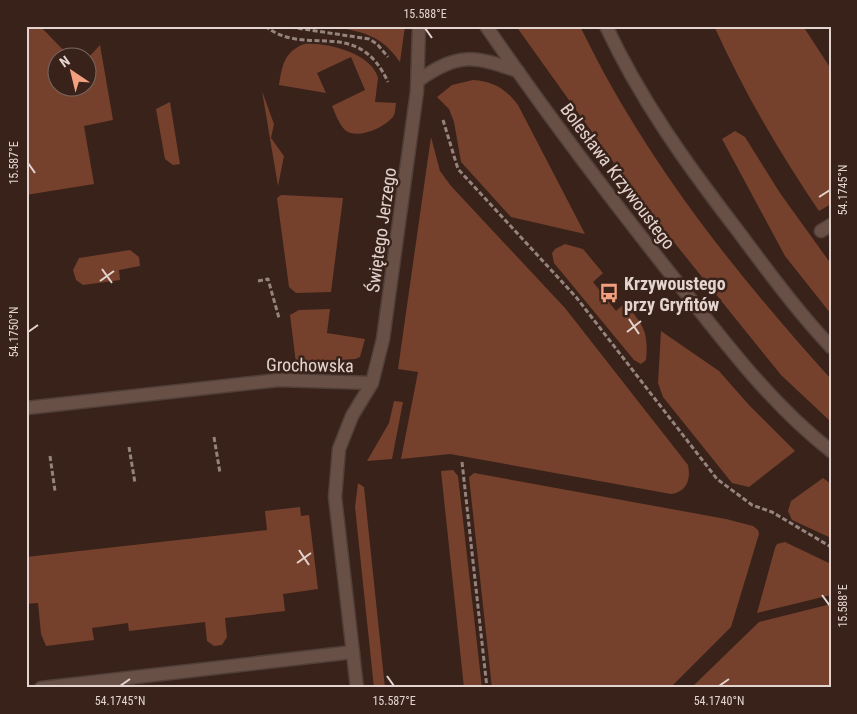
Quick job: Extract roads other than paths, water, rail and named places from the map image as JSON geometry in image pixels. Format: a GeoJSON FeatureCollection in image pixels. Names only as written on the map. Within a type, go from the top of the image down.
{"type":"FeatureCollection","features":[{"type":"Feature","properties":{"kind":"street","name":"Świętego Jerzego"},"geometry":{"type":"LineString","coordinates":[[372,383],[383,339],[419,80],[419,26]]}},
{"type":"Feature","properties":{"kind":"street","name":"Bolesława Krzywoustego"},"geometry":{"type":"LineString","coordinates":[[486,26],[610,197],[738,359],[812,436],[831,451]]}},
{"type":"Feature","properties":{"kind":"street"},"geometry":{"type":"LineString","coordinates":[[606,26],[632,77],[691,170],[768,271],[831,347]]}},
{"type":"Feature","properties":{"kind":"street"},"geometry":{"type":"LineString","coordinates":[[419,80],[434,69],[468,58],[484,59],[518,71]]}},
{"type":"Feature","properties":{"kind":"street","name":"Grochowska"},"geometry":{"type":"LineString","coordinates":[[26,408],[279,380],[372,383],[352,416],[339,448],[337,469],[336,497],[356,688]]}},
{"type":"Feature","properties":{"kind":"street"},"geometry":{"type":"LineString","coordinates":[[41,688],[353,652]]}},
{"type":"Feature","properties":{"kind":"place","name":"Krzywoustego przy Gryfitów"},"geometry":{"type":"Point","coordinates":[609,293]}}]}
